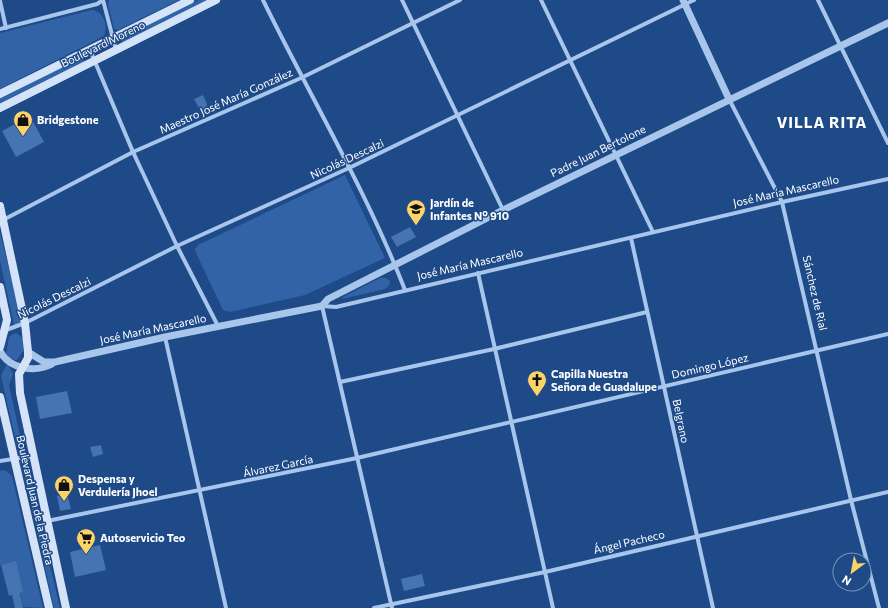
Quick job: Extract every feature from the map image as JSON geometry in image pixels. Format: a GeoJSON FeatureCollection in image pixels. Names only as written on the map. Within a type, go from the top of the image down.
{"type":"FeatureCollection","features":[{"type":"Feature","properties":{"kind":"main road","name":"Boulevard Moreno"},"geometry":{"type":"LineString","coordinates":[[0,94],[190,0]]}},
{"type":"Feature","properties":{"kind":"main road","name":"Boulevard Moreno"},"geometry":{"type":"LineString","coordinates":[[0,108],[216,0]]}},
{"type":"Feature","properties":{"kind":"main road","name":"Boulevard Juan de la Piedra"},"geometry":{"type":"LineString","coordinates":[[0,206],[2,221],[26,323],[28,358],[21,368],[18,384],[46,522],[66,608]]}},
{"type":"Feature","properties":{"kind":"main road"},"geometry":{"type":"LineString","coordinates":[[0,287],[7,320],[6,330],[0,347]]}},
{"type":"Feature","properties":{"kind":"main road","name":"Boulevard Juan de la Piedra"},"geometry":{"type":"LineString","coordinates":[[0,397],[49,608]]}},
{"type":"Feature","properties":{"kind":"street"},"geometry":{"type":"LineString","coordinates":[[0,29],[97,4],[103,0],[116,51]]}},
{"type":"Feature","properties":{"kind":"street"},"geometry":{"type":"LineString","coordinates":[[263,0],[301,78],[349,168],[395,264],[405,290]]}},
{"type":"Feature","properties":{"kind":"street"},"geometry":{"type":"LineString","coordinates":[[402,0],[503,210]]}},
{"type":"Feature","properties":{"kind":"street","name":"Maestro José María González"},"geometry":{"type":"LineString","coordinates":[[2,221],[133,152],[301,78],[460,0]]}},
{"type":"Feature","properties":{"kind":"street"},"geometry":{"type":"LineString","coordinates":[[541,0],[653,232]]}},
{"type":"Feature","properties":{"kind":"street","name":"Nicolás Descalzi"},"geometry":{"type":"LineString","coordinates":[[6,330],[26,323],[177,246],[349,168],[457,116],[570,61],[684,2],[694,0]]}},
{"type":"Feature","properties":{"kind":"street"},"geometry":{"type":"LineString","coordinates":[[818,0],[842,46],[888,143]]}},
{"type":"Feature","properties":{"kind":"street"},"geometry":{"type":"LineString","coordinates":[[0,2],[6,28]]}},
{"type":"Feature","properties":{"kind":"street","name":"Sánchez de Rial"},"geometry":{"type":"LineString","coordinates":[[684,2],[729,99],[782,202],[851,500],[879,608]]}},
{"type":"Feature","properties":{"kind":"street","name":"Padre Juan Bertolone"},"geometry":{"type":"LineString","coordinates":[[322,306],[328,299],[503,210],[888,23]]}},
{"type":"Feature","properties":{"kind":"street"},"geometry":{"type":"LineString","coordinates":[[90,50],[133,152],[177,246],[218,326]]}},
{"type":"Feature","properties":{"kind":"street","name":"José María Mascarello"},"geometry":{"type":"LineString","coordinates":[[21,368],[30,369],[48,366],[55,362],[218,326],[322,306],[336,307],[782,202],[888,179]]}},
{"type":"Feature","properties":{"kind":"street","name":"Belgrano"},"geometry":{"type":"LineString","coordinates":[[631,238],[713,608]]}},
{"type":"Feature","properties":{"kind":"street"},"geometry":{"type":"LineString","coordinates":[[478,273],[553,608]]}},
{"type":"Feature","properties":{"kind":"street"},"geometry":{"type":"LineString","coordinates":[[322,306],[356,458],[392,606]]}},
{"type":"Feature","properties":{"kind":"street"},"geometry":{"type":"LineString","coordinates":[[340,382],[494,349],[647,312]]}},
{"type":"Feature","properties":{"kind":"street","name":"Domingo López"},"geometry":{"type":"LineString","coordinates":[[512,421],[888,334]]}},
{"type":"Feature","properties":{"kind":"street"},"geometry":{"type":"LineString","coordinates":[[165,337],[226,608]]}},
{"type":"Feature","properties":{"kind":"street"},"geometry":{"type":"LineString","coordinates":[[0,351],[6,360],[21,368]]}},
{"type":"Feature","properties":{"kind":"street"},"geometry":{"type":"LineString","coordinates":[[28,352],[44,362],[55,362]]}},
{"type":"Feature","properties":{"kind":"street","name":"Álvarez García"},"geometry":{"type":"LineString","coordinates":[[46,522],[200,492],[356,458],[512,421]]}},
{"type":"Feature","properties":{"kind":"street"},"geometry":{"type":"LineString","coordinates":[[0,461],[32,456]]}},
{"type":"Feature","properties":{"kind":"street","name":"Ángel Pacheco"},"geometry":{"type":"LineString","coordinates":[[374,608],[392,606],[544,572],[697,535],[888,492]]}},
{"type":"Feature","properties":{"kind":"shaded area"},"geometry":{"type":"Polygon","coordinates":[[[109,0],[179,0],[118,30],[114,29],[108,4],[109,0]]]}},
{"type":"Feature","properties":{"kind":"shaded area"},"geometry":{"type":"Polygon","coordinates":[[[198,0],[208,0],[122,43],[120,39],[198,0]]]}},
{"type":"Feature","properties":{"kind":"shaded area"},"geometry":{"type":"Polygon","coordinates":[[[92,10],[100,13],[104,20],[106,28],[104,36],[0,89],[0,33],[92,10]]]}},
{"type":"Feature","properties":{"kind":"shaded area"},"geometry":{"type":"Polygon","coordinates":[[[82,57],[84,62],[0,103],[0,98],[82,57]]]}},
{"type":"Feature","properties":{"kind":"shaded area"},"geometry":{"type":"Polygon","coordinates":[[[345,175],[385,258],[305,295],[230,312],[223,310],[196,253],[195,249],[198,245],[345,175]]]}},
{"type":"Feature","properties":{"kind":"shaded area"},"geometry":{"type":"Polygon","coordinates":[[[0,232],[22,321],[21,324],[14,325],[0,261],[0,232]]]}},
{"type":"Feature","properties":{"kind":"shaded area"},"geometry":{"type":"Polygon","coordinates":[[[380,278],[386,278],[390,281],[389,286],[385,289],[342,299],[343,297],[380,278]]]}},
{"type":"Feature","properties":{"kind":"shaded area"},"geometry":{"type":"Polygon","coordinates":[[[15,333],[23,339],[23,351],[17,360],[9,359],[6,353],[9,337],[15,333]]]}},
{"type":"Feature","properties":{"kind":"shaded area"},"geometry":{"type":"Polygon","coordinates":[[[7,363],[13,374],[9,385],[23,449],[21,452],[18,450],[1,376],[7,363]]]}},
{"type":"Feature","properties":{"kind":"shaded area"},"geometry":{"type":"Polygon","coordinates":[[[24,461],[26,464],[60,608],[54,608],[22,465],[24,461]]]}},
{"type":"Feature","properties":{"kind":"shaded area"},"geometry":{"type":"Polygon","coordinates":[[[5,470],[12,476],[43,608],[23,607],[16,562],[0,565],[0,471],[5,470]]]}},
{"type":"Feature","properties":{"kind":"building"},"geometry":{"type":"Polygon","coordinates":[[[203,95],[207,104],[205,111],[199,108],[194,99],[203,95]]]}},
{"type":"Feature","properties":{"kind":"building","name":"Bridgestone"},"geometry":{"type":"Polygon","coordinates":[[[30,116],[44,142],[16,157],[2,131],[30,116]]]}},
{"type":"Feature","properties":{"kind":"building","name":"Jardín de Infantes N° 910"},"geometry":{"type":"Polygon","coordinates":[[[410,227],[416,237],[397,247],[391,237],[410,227]]]}},
{"type":"Feature","properties":{"kind":"building"},"geometry":{"type":"Polygon","coordinates":[[[67,391],[72,413],[40,419],[36,397],[67,391]]]}},
{"type":"Feature","properties":{"kind":"building"},"geometry":{"type":"Polygon","coordinates":[[[101,445],[103,454],[93,457],[90,447],[101,445]]]}},
{"type":"Feature","properties":{"kind":"building","name":"Despensa y Verdulería Jhoel"},"geometry":{"type":"Polygon","coordinates":[[[67,493],[71,509],[60,511],[57,496],[67,493]]]}},
{"type":"Feature","properties":{"kind":"building"},"geometry":{"type":"Polygon","coordinates":[[[100,545],[106,570],[75,577],[70,552],[100,545]]]}},
{"type":"Feature","properties":{"kind":"building"},"geometry":{"type":"Polygon","coordinates":[[[16,561],[23,592],[20,593],[23,608],[15,608],[12,595],[9,596],[1,565],[16,561]]]}},
{"type":"Feature","properties":{"kind":"building"},"geometry":{"type":"Polygon","coordinates":[[[422,574],[425,586],[404,591],[401,579],[422,574]]]}},
{"type":"Feature","properties":{"kind":"place","name":"Bridgestone"},"geometry":{"type":"Point","coordinates":[23,137]}},
{"type":"Feature","properties":{"kind":"place","name":"Jardín de Infantes N° 910"},"geometry":{"type":"Point","coordinates":[416,226]}},
{"type":"Feature","properties":{"kind":"place","name":"Capilla Nuestra Señora de Guadalupe"},"geometry":{"type":"Point","coordinates":[537,397]}},
{"type":"Feature","properties":{"kind":"place","name":"Despensa y Verdulería Jhoel"},"geometry":{"type":"Point","coordinates":[64,502]}},
{"type":"Feature","properties":{"kind":"place","name":"Autoservicio Teo"},"geometry":{"type":"Point","coordinates":[86,555]}},
{"type":"Feature","properties":{"kind":"district","name":"VILLA RITA"},"geometry":{"type":"Point","coordinates":[822,123]}}]}
